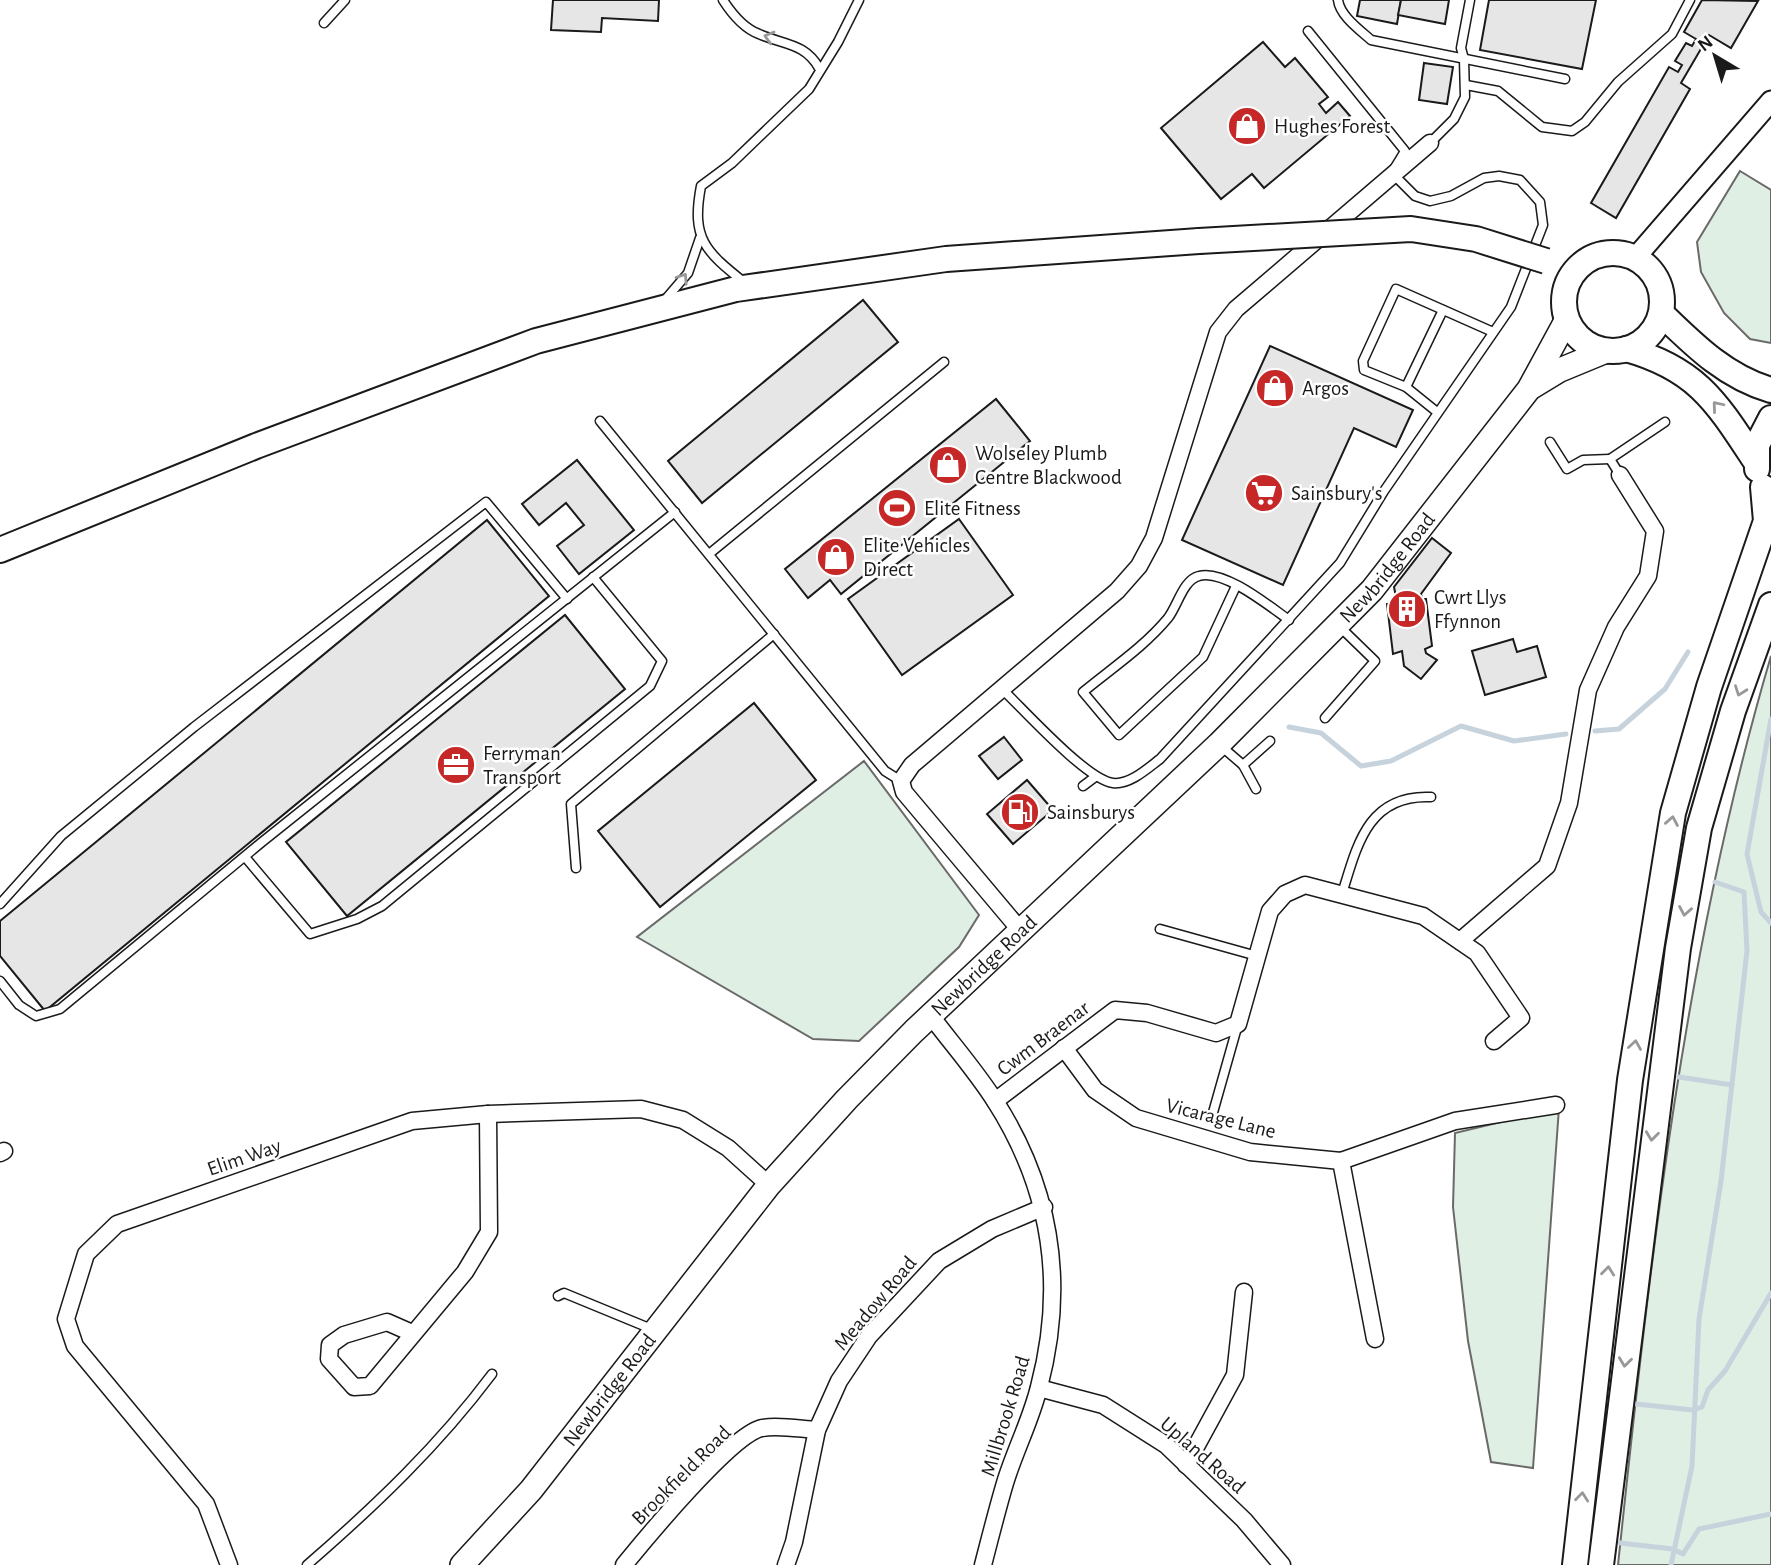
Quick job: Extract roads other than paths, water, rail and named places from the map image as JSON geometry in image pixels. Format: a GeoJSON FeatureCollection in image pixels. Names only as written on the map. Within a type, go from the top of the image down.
{"type":"FeatureCollection","features":[{"type":"Feature","properties":{"kind":"main road"},"geometry":{"type":"LineString","coordinates":[[0,550],[256,446],[536,341],[751,287],[946,259],[1411,229],[1476,239],[1577,271]]}},
{"type":"Feature","properties":{"kind":"main road"},"geometry":{"type":"LineString","coordinates":[[1575,1565],[1630,1080],[1673,813],[1709,687],[1766,521],[1767,492],[1756,462],[1726,416],[1691,378],[1660,360],[1616,350],[1582,340],[1566,321],[1564,295],[1577,271],[1590,260],[1605,254],[1622,253],[1636,257],[1649,267],[1659,281],[1663,297],[1662,314],[1648,333],[1616,350]]}},
{"type":"Feature","properties":{"kind":"main road"},"geometry":{"type":"LineString","coordinates":[[1662,314],[1706,356],[1747,384],[1771,390]]}},
{"type":"Feature","properties":{"kind":"main road","name":"Newbridge Road"},"geometry":{"type":"LineString","coordinates":[[461,1565],[531,1490],[653,1330],[769,1185],[847,1099],[1339,626],[1420,531],[1529,388],[1566,321]]}},
{"type":"Feature","properties":{"kind":"main road","name":"Newbridge Road"},"geometry":{"type":"LineString","coordinates":[[1529,388],[1560,370],[1616,350]]}},
{"type":"Feature","properties":{"kind":"main road"},"geometry":{"type":"LineString","coordinates":[[1756,462],[1758,445],[1771,418]]}},
{"type":"Feature","properties":{"kind":"main road"},"geometry":{"type":"LineString","coordinates":[[1601,1565],[1658,1091],[1699,828],[1733,710],[1771,605]]}},
{"type":"Feature","properties":{"kind":"street"},"geometry":{"type":"LineString","coordinates":[[1636,257],[1771,101]]}},
{"type":"Feature","properties":{"kind":"street"},"geometry":{"type":"LineString","coordinates":[[1021,931],[904,792],[901,781],[912,765],[1117,591],[1139,566],[1154,538],[1218,332],[1236,309],[1430,143]]}},
{"type":"Feature","properties":{"kind":"street"},"geometry":{"type":"LineString","coordinates":[[1460,941],[1547,866],[1569,803],[1588,690],[1616,627],[1648,576],[1655,531],[1620,475]]}},
{"type":"Feature","properties":{"kind":"street"},"geometry":{"type":"LineString","coordinates":[[1238,1024],[1270,911],[1285,894],[1305,885],[1423,916],[1477,953],[1521,1018],[1494,1041]]}},
{"type":"Feature","properties":{"kind":"street","name":"Cwm Braenar"},"geometry":{"type":"LineString","coordinates":[[995,1101],[1115,1010],[1147,1013],[1216,1033],[1238,1024]]}},
{"type":"Feature","properties":{"kind":"street","name":"Millbrook Road"},"geometry":{"type":"LineString","coordinates":[[931,1016],[995,1101],[1033,1174],[1044,1207],[1053,1261],[1051,1328],[1039,1388],[1005,1483],[983,1565]]}},
{"type":"Feature","properties":{"kind":"street","name":"Vicarage Lane"},"geometry":{"type":"LineString","coordinates":[[1064,1048],[1095,1090],[1136,1118],[1250,1152],[1341,1161],[1455,1121],[1556,1105]]}},
{"type":"Feature","properties":{"kind":"street","name":"Elim Way"},"geometry":{"type":"LineString","coordinates":[[229,1565],[206,1504],[75,1346],[66,1319],[86,1254],[117,1224],[412,1121],[488,1114],[641,1109],[683,1121],[728,1148],[769,1185]]}},
{"type":"Feature","properties":{"kind":"street"},"geometry":{"type":"LineString","coordinates":[[412,1333],[387,1322],[344,1335],[330,1345],[329,1359],[354,1387],[370,1386],[465,1272],[489,1232],[488,1114]]}},
{"type":"Feature","properties":{"kind":"street"},"geometry":{"type":"LineString","coordinates":[[1341,1161],[1375,1339]]}},
{"type":"Feature","properties":{"kind":"street","name":"Meadow Road"},"geometry":{"type":"LineString","coordinates":[[786,1565],[794,1542],[817,1430],[839,1381],[869,1336],[939,1261],[992,1229],[1044,1207]]}},
{"type":"Feature","properties":{"kind":"street"},"geometry":{"type":"LineString","coordinates":[[1186,1465],[1235,1375],[1244,1292]]}},
{"type":"Feature","properties":{"kind":"street","name":"Upland Road"},"geometry":{"type":"LineString","coordinates":[[1039,1388],[1103,1405],[1166,1446],[1244,1520],[1282,1565]]}},
{"type":"Feature","properties":{"kind":"street","name":"Brookfield Road"},"geometry":{"type":"LineString","coordinates":[[624,1565],[666,1514],[731,1449],[761,1428],[817,1430]]}},
{"type":"Feature","properties":{"kind":"lane"},"geometry":{"type":"LineString","coordinates":[[324,23],[345,0]]}},
{"type":"Feature","properties":{"kind":"lane"},"geometry":{"type":"LineString","coordinates":[[723,0],[733,16],[757,34],[801,47],[811,55],[819,68]]}},
{"type":"Feature","properties":{"kind":"lane"},"geometry":{"type":"LineString","coordinates":[[751,287],[721,265],[700,238],[695,214],[701,186],[732,163],[809,89],[819,68],[838,43],[859,0]]}},
{"type":"Feature","properties":{"kind":"lane"},"geometry":{"type":"LineString","coordinates":[[1338,0],[1339,6],[1371,40],[1565,79]]}},
{"type":"Feature","properties":{"kind":"lane"},"geometry":{"type":"LineString","coordinates":[[1430,143],[1454,119],[1465,97],[1461,48],[1471,0]]}},
{"type":"Feature","properties":{"kind":"lane"},"geometry":{"type":"LineString","coordinates":[[1466,85],[1498,91],[1542,127],[1572,131],[1585,122],[1618,82],[1672,34],[1690,0]]}},
{"type":"Feature","properties":{"kind":"lane"},"geometry":{"type":"LineString","coordinates":[[1003,690],[1095,777],[1115,784],[1139,775],[1160,759],[1340,563],[1384,491],[1511,307],[1543,225],[1540,202],[1520,180],[1499,176],[1484,178],[1451,196],[1430,201],[1415,196],[1394,176],[1394,169],[1405,151],[1308,31]]}},
{"type":"Feature","properties":{"kind":"lane"},"geometry":{"type":"LineString","coordinates":[[654,310],[688,273],[700,238]]}},
{"type":"Feature","properties":{"kind":"lane"},"geometry":{"type":"LineString","coordinates":[[1437,412],[1406,387],[1364,370],[1363,361],[1396,289],[1493,332]]}},
{"type":"Feature","properties":{"kind":"lane"},"geometry":{"type":"LineString","coordinates":[[1406,387],[1443,310]]}},
{"type":"Feature","properties":{"kind":"lane"},"geometry":{"type":"LineString","coordinates":[[709,554],[944,362]]}},
{"type":"Feature","properties":{"kind":"lane"},"geometry":{"type":"LineString","coordinates":[[600,421],[885,771],[901,781]]}},
{"type":"Feature","properties":{"kind":"lane"},"geometry":{"type":"LineString","coordinates":[[1550,442],[1567,469],[1583,460],[1610,459],[1665,422]]}},
{"type":"Feature","properties":{"kind":"lane"},"geometry":{"type":"LineString","coordinates":[[1610,459],[1620,475]]}},
{"type":"Feature","properties":{"kind":"lane"},"geometry":{"type":"LineString","coordinates":[[0,904],[61,836],[194,727],[486,502],[567,599]]}},
{"type":"Feature","properties":{"kind":"lane"},"geometry":{"type":"LineString","coordinates":[[0,981],[19,1005],[36,1016],[60,1009],[244,857],[675,512]]}},
{"type":"Feature","properties":{"kind":"lane"},"geometry":{"type":"LineString","coordinates":[[1236,586],[1203,657],[1119,735],[1083,692],[1147,641],[1170,615],[1191,579],[1202,575],[1218,577],[1236,586],[1289,620]]}},
{"type":"Feature","properties":{"kind":"lane"},"geometry":{"type":"LineString","coordinates":[[244,857],[310,934],[357,919],[382,906],[650,686],[662,660],[593,578]]}},
{"type":"Feature","properties":{"kind":"lane"},"geometry":{"type":"LineString","coordinates":[[1325,718],[1375,661],[1339,626]]}},
{"type":"Feature","properties":{"kind":"lane"},"geometry":{"type":"LineString","coordinates":[[576,868],[571,804],[774,634]]}},
{"type":"Feature","properties":{"kind":"lane"},"geometry":{"type":"LineString","coordinates":[[1243,765],[1270,741]]}},
{"type":"Feature","properties":{"kind":"lane"},"geometry":{"type":"LineString","coordinates":[[1219,744],[1243,765],[1256,789]]}},
{"type":"Feature","properties":{"kind":"lane"},"geometry":{"type":"LineString","coordinates":[[1083,786],[1095,777]]}},
{"type":"Feature","properties":{"kind":"lane"},"geometry":{"type":"LineString","coordinates":[[1342,894],[1359,837],[1372,820],[1392,804],[1411,796],[1431,797]]}},
{"type":"Feature","properties":{"kind":"lane"},"geometry":{"type":"LineString","coordinates":[[1160,929],[1257,957]]}},
{"type":"Feature","properties":{"kind":"lane"},"geometry":{"type":"LineString","coordinates":[[1212,1116],[1238,1024]]}},
{"type":"Feature","properties":{"kind":"lane"},"geometry":{"type":"LineString","coordinates":[[558,1296],[564,1293],[653,1330]]}},
{"type":"Feature","properties":{"kind":"lane"},"geometry":{"type":"LineString","coordinates":[[307,1565],[368,1512],[430,1451],[492,1374]]}},
{"type":"Feature","properties":{"kind":"waterway"},"geometry":{"type":"LineString","coordinates":[[1595,731],[1619,729],[1665,689],[1688,652]]}},
{"type":"Feature","properties":{"kind":"waterway"},"geometry":{"type":"LineString","coordinates":[[1771,719],[1747,854],[1761,912],[1771,923]]}},
{"type":"Feature","properties":{"kind":"waterway"},"geometry":{"type":"LineString","coordinates":[[1289,727],[1321,733],[1361,766],[1391,761],[1461,726],[1514,741],[1566,734]]}},
{"type":"Feature","properties":{"kind":"waterway"},"geometry":{"type":"LineString","coordinates":[[1671,1565],[1692,1466],[1699,1319],[1721,1181],[1747,951],[1744,892],[1715,882]]}},
{"type":"Feature","properties":{"kind":"waterway"},"geometry":{"type":"LineString","coordinates":[[1679,1077],[1732,1085]]}},
{"type":"Feature","properties":{"kind":"waterway"},"geometry":{"type":"LineString","coordinates":[[1636,1404],[1693,1410],[1702,1407],[1708,1390],[1725,1371],[1771,1293]]}},
{"type":"Feature","properties":{"kind":"waterway"},"geometry":{"type":"LineString","coordinates":[[1620,1543],[1673,1549],[1683,1554],[1699,1529],[1771,1514]]}},
{"type":"Feature","properties":{"kind":"place","name":"Hughes Forest"},"geometry":{"type":"Point","coordinates":[1247,126]}},
{"type":"Feature","properties":{"kind":"place","name":"Argos"},"geometry":{"type":"Point","coordinates":[1275,388]}},
{"type":"Feature","properties":{"kind":"place","name":"Wolseley Plumb Centre Blackwood"},"geometry":{"type":"Point","coordinates":[948,465]}},
{"type":"Feature","properties":{"kind":"place","name":"Sainsbury's"},"geometry":{"type":"Point","coordinates":[1264,493]}},
{"type":"Feature","properties":{"kind":"place","name":"Elite Fitness"},"geometry":{"type":"Point","coordinates":[897,508]}},
{"type":"Feature","properties":{"kind":"place","name":"Elite Vehicles Direct"},"geometry":{"type":"Point","coordinates":[836,557]}},
{"type":"Feature","properties":{"kind":"place","name":"Cwrt Llys Ffynnon"},"geometry":{"type":"Point","coordinates":[1407,609]}},
{"type":"Feature","properties":{"kind":"place","name":"Ferryman Transport"},"geometry":{"type":"Point","coordinates":[456,765]}},
{"type":"Feature","properties":{"kind":"place","name":"Sainsburys"},"geometry":{"type":"Point","coordinates":[1020,812]}}]}
